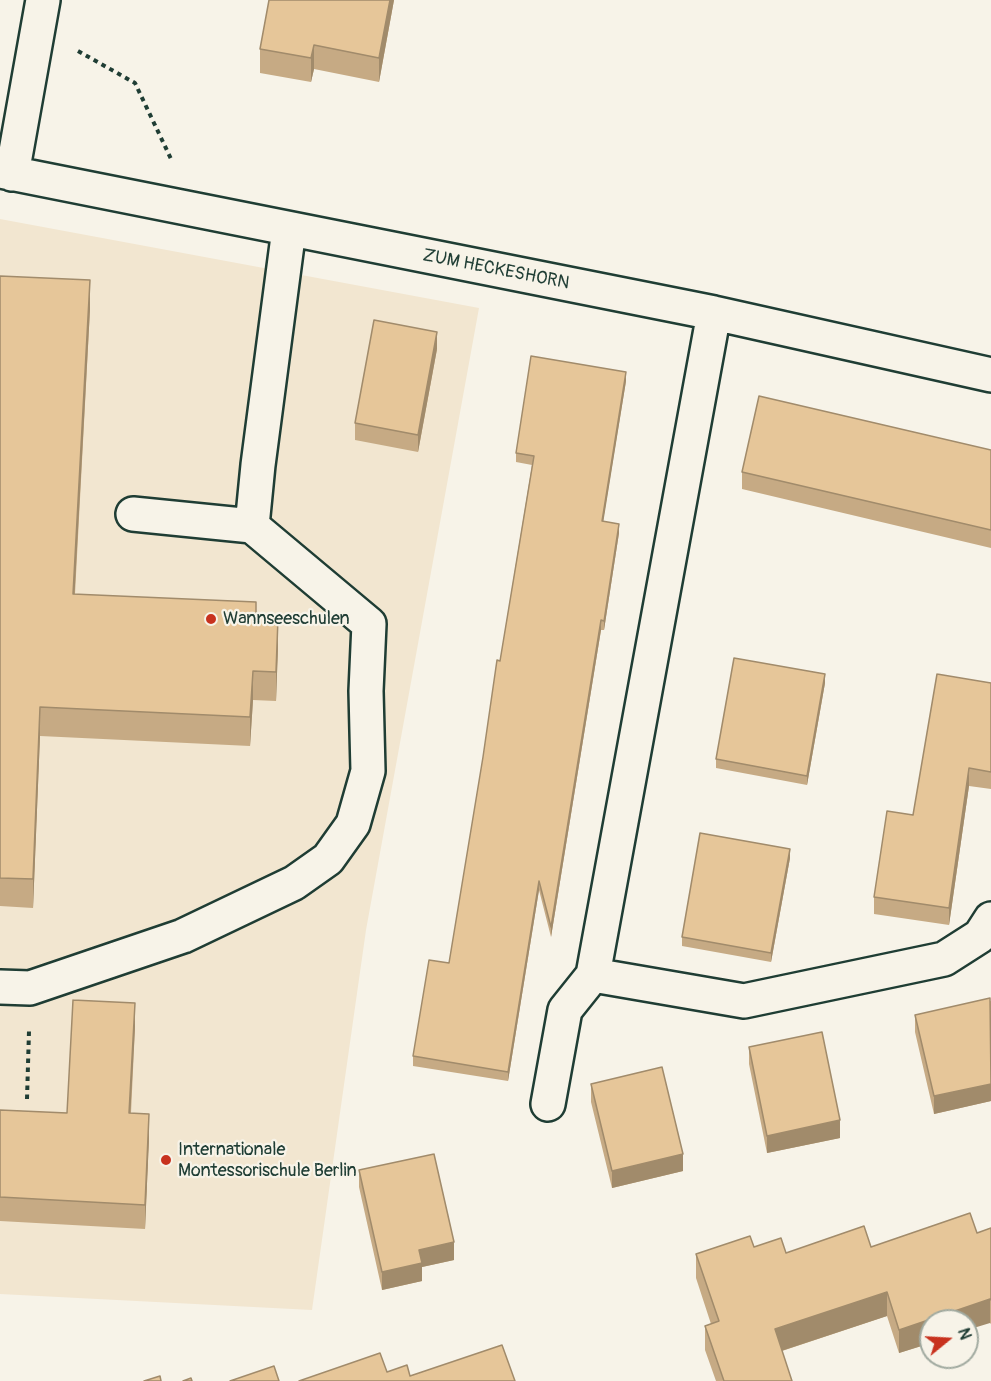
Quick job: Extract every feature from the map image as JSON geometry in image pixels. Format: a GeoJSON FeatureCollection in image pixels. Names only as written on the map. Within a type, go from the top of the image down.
{"type":"FeatureCollection","features":[{"type":"Feature","properties":{"kind":"street"},"geometry":{"type":"LineString","coordinates":[[6,172],[40,15]]}},
{"type":"Feature","properties":{"kind":"street","name":"ZUM HECKESHORN"},"geometry":{"type":"LineString","coordinates":[[6,172],[714,313],[991,375]]}},
{"type":"Feature","properties":{"kind":"street"},"geometry":{"type":"LineString","coordinates":[[252,525],[289,229]]}},
{"type":"Feature","properties":{"kind":"street"},"geometry":{"type":"LineString","coordinates":[[548,1104],[565,1010],[593,975],[714,313]]}},
{"type":"Feature","properties":{"kind":"street"},"geometry":{"type":"LineString","coordinates":[[15,987],[183,936],[294,883],[328,859],[353,824],[368,771],[366,691],[369,624],[252,525],[133,514]]}},
{"type":"Feature","properties":{"kind":"street"},"geometry":{"type":"LineString","coordinates":[[593,975],[744,1001],[944,960],[980,936],[991,919]]}},
{"type":"Feature","properties":{"kind":"path"},"geometry":{"type":"LineString","coordinates":[[40,15],[135,83],[195,210]]}},
{"type":"Feature","properties":{"kind":"path"},"geometry":{"type":"LineString","coordinates":[[15,987],[27,1099]]}},
{"type":"Feature","properties":{"kind":"shaded area","name":"Wannseeschulen"},"geometry":{"type":"Polygon","coordinates":[[[0,219],[479,308],[366,930],[312,1310],[0,1294],[0,219]]]}},
{"type":"Feature","properties":{"kind":"building"},"geometry":{"type":"Polygon","coordinates":[[[269,0],[390,0],[379,58],[314,45],[311,58],[260,49],[269,0]]]}},
{"type":"Feature","properties":{"kind":"building"},"geometry":{"type":"Polygon","coordinates":[[[0,276],[90,280],[73,594],[256,602],[256,617],[278,618],[276,672],[253,671],[250,717],[40,707],[33,879],[0,878],[0,276]]]}},
{"type":"Feature","properties":{"kind":"building"},"geometry":{"type":"Polygon","coordinates":[[[374,320],[437,332],[418,435],[355,423],[374,320]]]}},
{"type":"Feature","properties":{"kind":"building"},"geometry":{"type":"Polygon","coordinates":[[[531,356],[626,372],[602,521],[619,524],[604,621],[601,620],[551,927],[539,881],[508,1072],[413,1056],[429,960],[449,963],[497,660],[500,661],[534,456],[516,453],[531,356]]]}},
{"type":"Feature","properties":{"kind":"building"},"geometry":{"type":"Polygon","coordinates":[[[759,396],[991,450],[991,530],[742,472],[759,396]]]}},
{"type":"Feature","properties":{"kind":"building"},"geometry":{"type":"Polygon","coordinates":[[[734,658],[825,674],[807,776],[716,759],[734,658]]]}},
{"type":"Feature","properties":{"kind":"building"},"geometry":{"type":"Polygon","coordinates":[[[937,674],[991,683],[991,772],[969,768],[949,908],[874,897],[887,811],[913,815],[937,674]]]}},
{"type":"Feature","properties":{"kind":"building"},"geometry":{"type":"Polygon","coordinates":[[[700,833],[790,849],[771,953],[682,937],[700,833]]]}},
{"type":"Feature","properties":{"kind":"building"},"geometry":{"type":"Polygon","coordinates":[[[990,998],[991,1084],[934,1096],[915,1015],[990,998]]]}},
{"type":"Feature","properties":{"kind":"building"},"geometry":{"type":"Polygon","coordinates":[[[73,1000],[135,1003],[129,1113],[149,1114],[145,1205],[0,1197],[0,1110],[67,1113],[73,1000]]]}},
{"type":"Feature","properties":{"kind":"building"},"geometry":{"type":"Polygon","coordinates":[[[822,1032],[840,1120],[767,1136],[749,1047],[822,1032]]]}},
{"type":"Feature","properties":{"kind":"building"},"geometry":{"type":"Polygon","coordinates":[[[662,1067],[683,1154],[612,1171],[591,1084],[662,1067]]]}},
{"type":"Feature","properties":{"kind":"building"},"geometry":{"type":"Polygon","coordinates":[[[434,1154],[454,1242],[419,1250],[422,1263],[382,1272],[359,1170],[434,1154]]]}},
{"type":"Feature","properties":{"kind":"building"},"geometry":{"type":"Polygon","coordinates":[[[970,1213],[977,1233],[991,1228],[991,1300],[961,1309],[919,1309],[919,1323],[899,1330],[887,1292],[775,1329],[792,1381],[724,1381],[705,1326],[719,1321],[696,1254],[750,1236],[754,1247],[781,1238],[786,1253],[864,1226],[871,1247],[970,1213]]]}},
{"type":"Feature","properties":{"kind":"building"},"geometry":{"type":"Polygon","coordinates":[[[502,1345],[515,1381],[299,1381],[380,1353],[387,1372],[407,1365],[410,1376],[502,1345]]]}},
{"type":"Feature","properties":{"kind":"building"},"geometry":{"type":"Polygon","coordinates":[[[274,1366],[279,1381],[230,1381],[274,1366]]]}},
{"type":"Feature","properties":{"kind":"building"},"geometry":{"type":"Polygon","coordinates":[[[160,1376],[161,1381],[144,1381],[160,1376]]]}},
{"type":"Feature","properties":{"kind":"place","name":"Wannseeschulen"},"geometry":{"type":"Point","coordinates":[211,619]}},
{"type":"Feature","properties":{"kind":"place","name":"Internationale Montessorischule Berlin"},"geometry":{"type":"Point","coordinates":[166,1160]}}]}
